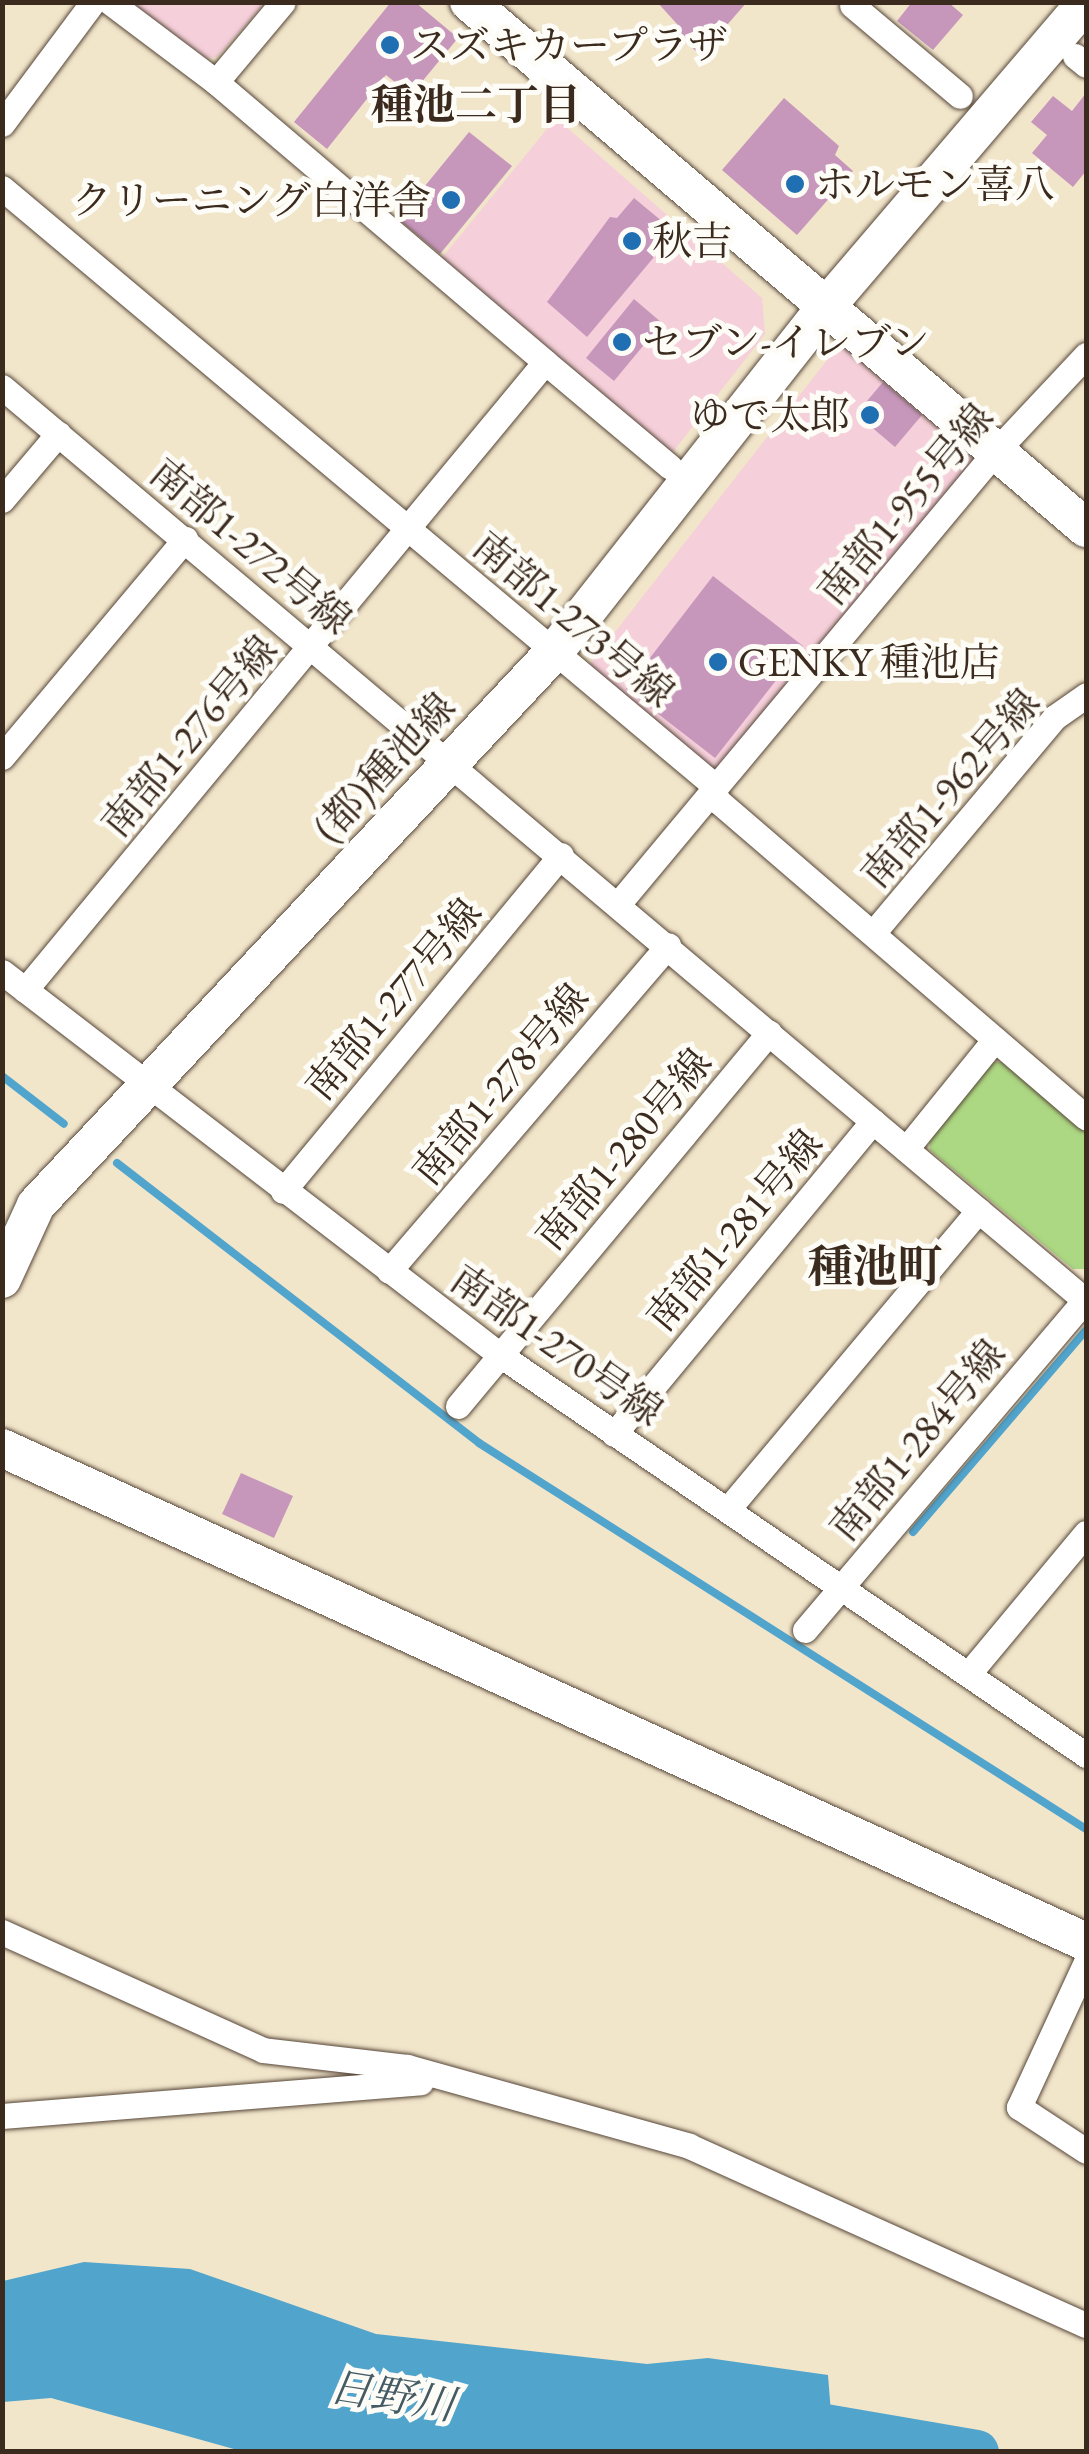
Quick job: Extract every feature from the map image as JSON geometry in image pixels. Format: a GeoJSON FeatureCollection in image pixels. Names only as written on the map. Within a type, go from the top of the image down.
{"type":"FeatureCollection","features":[{"type":"Feature","properties":{"kind":"street"},"geometry":{"type":"LineString","coordinates":[[2,124],[93,2]]}},
{"type":"Feature","properties":{"kind":"street"},"geometry":{"type":"LineString","coordinates":[[110,2],[216,82],[670,467]]}},
{"type":"Feature","properties":{"kind":"street"},"geometry":{"type":"LineString","coordinates":[[216,82],[283,2]]}},
{"type":"Feature","properties":{"kind":"street"},"geometry":{"type":"LineString","coordinates":[[468,2],[1086,528]]}},
{"type":"Feature","properties":{"kind":"street","name":"(都)種池線"},"geometry":{"type":"LineString","coordinates":[[2,1279],[36,1204],[555,651],[825,308],[1086,2]]}},
{"type":"Feature","properties":{"kind":"street"},"geometry":{"type":"LineString","coordinates":[[852,3],[960,96]]}},
{"type":"Feature","properties":{"kind":"street","name":"南部1-273号線"},"geometry":{"type":"LineString","coordinates":[[2,188],[555,651],[710,794],[1086,1116]]}},
{"type":"Feature","properties":{"kind":"street","name":"南部1-955号線"},"geometry":{"type":"LineString","coordinates":[[618,903],[996,451],[1086,355]]}},
{"type":"Feature","properties":{"kind":"street","name":"南部1-276号線"},"geometry":{"type":"LineString","coordinates":[[25,990],[410,529],[544,362]]}},
{"type":"Feature","properties":{"kind":"street","name":"南部1-272号線"},"geometry":{"type":"LineString","coordinates":[[2,387],[1086,1300]]}},
{"type":"Feature","properties":{"kind":"street"},"geometry":{"type":"LineString","coordinates":[[2,500],[58,434]]}},
{"type":"Feature","properties":{"kind":"street"},"geometry":{"type":"LineString","coordinates":[[2,757],[185,539]]}},
{"type":"Feature","properties":{"kind":"street","name":"南部1-962号線"},"geometry":{"type":"LineString","coordinates":[[873,933],[1055,717],[1086,695]]}},
{"type":"Feature","properties":{"kind":"street","name":"南部1-277号線"},"geometry":{"type":"LineString","coordinates":[[283,1190],[561,855]]}},
{"type":"Feature","properties":{"kind":"street","name":"南部1-278号線"},"geometry":{"type":"LineString","coordinates":[[390,1272],[668,945]]}},
{"type":"Feature","properties":{"kind":"street","name":"南部1-270号線"},"geometry":{"type":"LineString","coordinates":[[2,972],[144,1086],[500,1354],[1086,1754]]}},
{"type":"Feature","properties":{"kind":"street","name":"南部1-280号線"},"geometry":{"type":"LineString","coordinates":[[458,1406],[769,1033]]}},
{"type":"Feature","properties":{"kind":"street"},"geometry":{"type":"LineString","coordinates":[[906,1149],[994,1038]]}},
{"type":"Feature","properties":{"kind":"street","name":"南部1-281号線"},"geometry":{"type":"LineString","coordinates":[[614,1434],[872,1121]]}},
{"type":"Feature","properties":{"kind":"street"},"geometry":{"type":"LineString","coordinates":[[728,1509],[979,1210]]}},
{"type":"Feature","properties":{"kind":"street","name":"南部1-284号線"},"geometry":{"type":"LineString","coordinates":[[806,1630],[1086,1300]]}},
{"type":"Feature","properties":{"kind":"street"},"geometry":{"type":"LineString","coordinates":[[2,1448],[1086,1942]]}},
{"type":"Feature","properties":{"kind":"street"},"geometry":{"type":"LineString","coordinates":[[970,1672],[1086,1533]]}},
{"type":"Feature","properties":{"kind":"street"},"geometry":{"type":"LineString","coordinates":[[2,1932],[263,2050],[407,2067],[451,2081],[523,2095],[688,2146],[1086,2326]]}},
{"type":"Feature","properties":{"kind":"street"},"geometry":{"type":"LineString","coordinates":[[1086,1962],[1019,2107],[1086,2151]]}},
{"type":"Feature","properties":{"kind":"street"},"geometry":{"type":"LineString","coordinates":[[2,2116],[354,2084],[451,2081]]}},
{"type":"Feature","properties":{"kind":"shaded area"},"geometry":{"type":"Polygon","coordinates":[[[131,3],[265,3],[217,57],[206,58],[131,3]]]}},
{"type":"Feature","properties":{"kind":"shaded area"},"geometry":{"type":"Polygon","coordinates":[[[556,118],[762,298],[765,334],[672,453],[441,259],[556,118]]]}},
{"type":"Feature","properties":{"kind":"shaded area"},"geometry":{"type":"Polygon","coordinates":[[[838,346],[848,346],[969,449],[972,462],[712,774],[587,668],[838,346]]]}},
{"type":"Feature","properties":{"kind":"green space"},"geometry":{"type":"Polygon","coordinates":[[[986,1062],[1002,1062],[1086,1132],[1086,1269],[1073,1269],[930,1150],[928,1132],[986,1062]]]}},
{"type":"Feature","properties":{"kind":"water","name":"日野川"},"geometry":{"type":"Polygon","coordinates":[[[84,2262],[190,2269],[376,2334],[647,2364],[708,2358],[828,2375],[834,2451],[241,2451],[51,2398],[3,2402],[3,2281],[84,2262]]]}},
{"type":"Feature","properties":{"kind":"building"},"geometry":{"type":"Polygon","coordinates":[[[391,2],[415,2],[458,38],[411,95],[386,75],[327,149],[294,122],[391,2]]]}},
{"type":"Feature","properties":{"kind":"building"},"geometry":{"type":"Polygon","coordinates":[[[657,2],[747,2],[701,55],[672,32],[677,24],[657,2]]]}},
{"type":"Feature","properties":{"kind":"building"},"geometry":{"type":"Polygon","coordinates":[[[912,2],[948,2],[963,15],[933,50],[897,21],[912,2]]]}},
{"type":"Feature","properties":{"kind":"building"},"geometry":{"type":"Polygon","coordinates":[[[1086,93],[1086,171],[1073,187],[1032,153],[1047,135],[1031,122],[1053,96],[1072,111],[1086,93]]]}},
{"type":"Feature","properties":{"kind":"building"},"geometry":{"type":"Polygon","coordinates":[[[784,98],[839,146],[835,155],[853,171],[797,235],[722,170],[784,98]]]}},
{"type":"Feature","properties":{"kind":"building"},"geometry":{"type":"Polygon","coordinates":[[[469,132],[512,166],[440,254],[398,219],[469,132]]]}},
{"type":"Feature","properties":{"kind":"building"},"geometry":{"type":"Polygon","coordinates":[[[634,198],[675,232],[587,337],[547,302],[610,217],[617,218],[634,198]]]}},
{"type":"Feature","properties":{"kind":"building"},"geometry":{"type":"Polygon","coordinates":[[[634,299],[662,323],[614,381],[586,358],[634,299]]]}},
{"type":"Feature","properties":{"kind":"building"},"geometry":{"type":"Polygon","coordinates":[[[883,382],[922,415],[895,447],[856,414],[883,382]]]}},
{"type":"Feature","properties":{"kind":"building"},"geometry":{"type":"Polygon","coordinates":[[[713,576],[803,646],[715,758],[626,689],[713,576]]]}},
{"type":"Feature","properties":{"kind":"building"},"geometry":{"type":"Polygon","coordinates":[[[241,1473],[293,1496],[274,1538],[222,1514],[241,1473]]]}},
{"type":"Feature","properties":{"kind":"waterway"},"geometry":{"type":"LineString","coordinates":[[2,1076],[64,1124]]}},
{"type":"Feature","properties":{"kind":"waterway"},"geometry":{"type":"LineString","coordinates":[[117,1163],[479,1443],[1086,1829]]}},
{"type":"Feature","properties":{"kind":"waterway"},"geometry":{"type":"LineString","coordinates":[[913,1532],[1086,1330]]}},
{"type":"Feature","properties":{"kind":"waterway"},"geometry":{"type":"LineString","coordinates":[[772,2417],[976,2452]]}},
{"type":"Feature","properties":{"kind":"place","name":"スズキカープラザ"},"geometry":{"type":"Point","coordinates":[390,45]}},
{"type":"Feature","properties":{"kind":"place","name":"ホルモン喜八"},"geometry":{"type":"Point","coordinates":[795,184]}},
{"type":"Feature","properties":{"kind":"place","name":"クリーニング白洋舎"},"geometry":{"type":"Point","coordinates":[451,200]}},
{"type":"Feature","properties":{"kind":"place","name":"秋吉"},"geometry":{"type":"Point","coordinates":[632,241]}},
{"type":"Feature","properties":{"kind":"place","name":"セブン-イレブン"},"geometry":{"type":"Point","coordinates":[622,342]}},
{"type":"Feature","properties":{"kind":"place","name":"ゆで太郎"},"geometry":{"type":"Point","coordinates":[870,415]}},
{"type":"Feature","properties":{"kind":"place","name":"GENKY 種池店"},"geometry":{"type":"Point","coordinates":[718,662]}},
{"type":"Feature","properties":{"kind":"district","name":"種池二丁目"},"geometry":{"type":"Point","coordinates":[476,105]}},
{"type":"Feature","properties":{"kind":"district","name":"種池町"},"geometry":{"type":"Point","coordinates":[875,1267]}}]}
